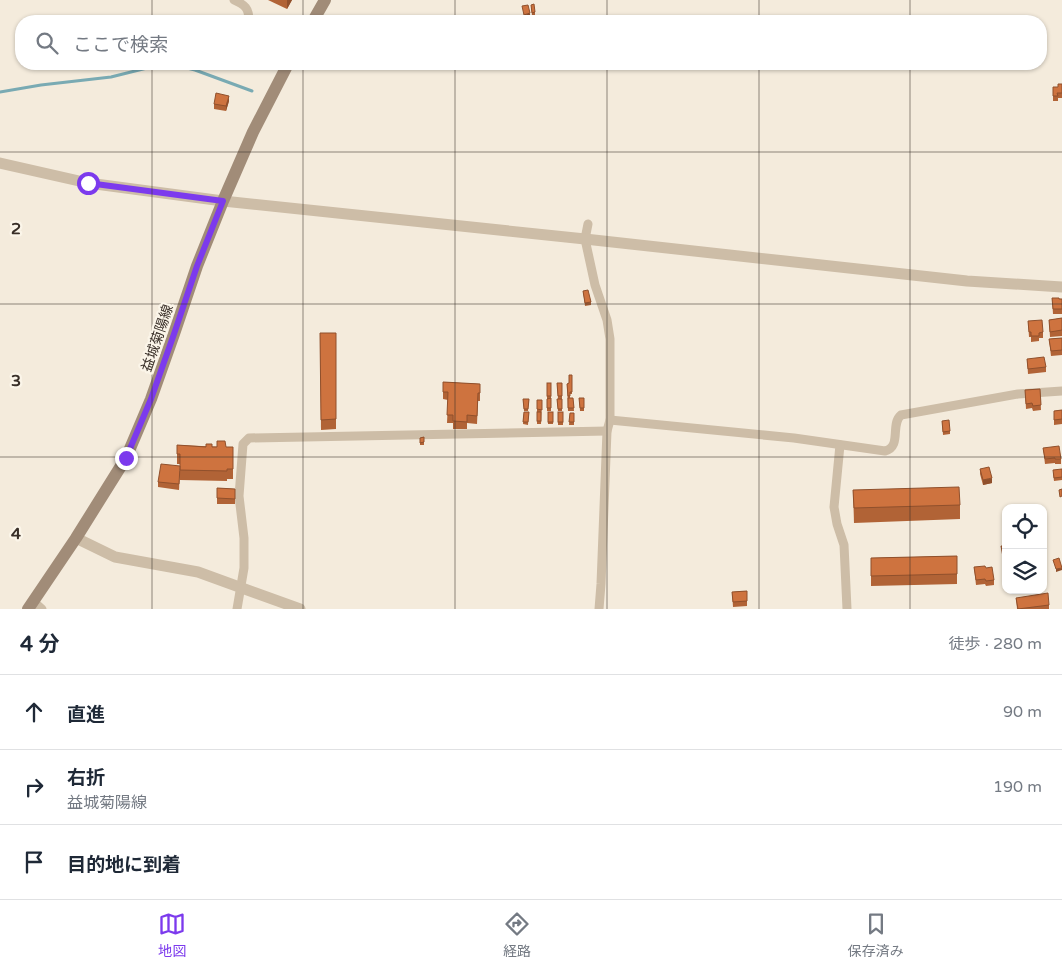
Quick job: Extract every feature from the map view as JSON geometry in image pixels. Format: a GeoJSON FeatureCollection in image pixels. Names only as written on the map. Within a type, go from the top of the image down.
{"type":"FeatureCollection","features":[{"type":"Feature","properties":{"kind":"main road"},"geometry":{"type":"LineString","coordinates":[[316,15],[325,0]]}},
{"type":"Feature","properties":{"kind":"main road","name":"益城菊陽線"},"geometry":{"type":"LineString","coordinates":[[34,606],[126,458],[151,399],[197,266],[223,201],[253,132],[285,70]]}},
{"type":"Feature","properties":{"kind":"street"},"geometry":{"type":"LineString","coordinates":[[234,0],[242,4],[249,15]]}},
{"type":"Feature","properties":{"kind":"street"},"geometry":{"type":"LineString","coordinates":[[0,163],[88,183],[223,201],[967,281],[1062,288]]}},
{"type":"Feature","properties":{"kind":"street"},"geometry":{"type":"LineString","coordinates":[[588,224],[585,239],[607,320],[610,339],[610,420],[599,609]]}},
{"type":"Feature","properties":{"kind":"street"},"geometry":{"type":"LineString","coordinates":[[610,420],[794,438],[888,451],[894,446],[897,419],[901,415],[1018,394],[1062,391]]}},
{"type":"Feature","properties":{"kind":"street"},"geometry":{"type":"LineString","coordinates":[[236,609],[244,568],[244,538],[239,496],[243,444],[249,438],[608,431]]}},
{"type":"Feature","properties":{"kind":"street"},"geometry":{"type":"LineString","coordinates":[[840,445],[834,507],[844,546],[846,609]]}},
{"type":"Feature","properties":{"kind":"street"},"geometry":{"type":"LineString","coordinates":[[76,538],[115,557],[198,572],[300,609]]}},
{"type":"Feature","properties":{"kind":"building"},"geometry":{"type":"Polygon","coordinates":[[[534,4],[535,12],[532,13],[531,5],[534,4]]]}},
{"type":"Feature","properties":{"kind":"building"},"geometry":{"type":"Polygon","coordinates":[[[528,5],[530,13],[524,15],[522,6],[528,5]]]}},
{"type":"Feature","properties":{"kind":"building"},"geometry":{"type":"Polygon","coordinates":[[[1058,84],[1062,84],[1062,93],[1057,93],[1058,96],[1053,96],[1053,87],[1058,87],[1058,84]]]}},
{"type":"Feature","properties":{"kind":"building"},"geometry":{"type":"Polygon","coordinates":[[[216,93],[229,96],[226,106],[214,104],[216,93]]]}},
{"type":"Feature","properties":{"kind":"building"},"geometry":{"type":"Polygon","coordinates":[[[588,290],[591,302],[585,303],[583,291],[588,290]]]}},
{"type":"Feature","properties":{"kind":"building"},"geometry":{"type":"Polygon","coordinates":[[[1052,298],[1062,299],[1062,309],[1053,309],[1052,298]]]}},
{"type":"Feature","properties":{"kind":"building"},"geometry":{"type":"Polygon","coordinates":[[[1062,318],[1062,330],[1050,332],[1049,320],[1062,318]]]}},
{"type":"Feature","properties":{"kind":"building"},"geometry":{"type":"Polygon","coordinates":[[[1042,320],[1043,332],[1039,333],[1039,336],[1031,336],[1028,321],[1042,320]]]}},
{"type":"Feature","properties":{"kind":"building"},"geometry":{"type":"Polygon","coordinates":[[[320,333],[336,333],[336,419],[321,420],[320,333]]]}},
{"type":"Feature","properties":{"kind":"building"},"geometry":{"type":"Polygon","coordinates":[[[1062,338],[1062,350],[1051,351],[1049,339],[1062,338]]]}},
{"type":"Feature","properties":{"kind":"building"},"geometry":{"type":"Polygon","coordinates":[[[1044,357],[1046,367],[1028,369],[1027,359],[1044,357]]]}},
{"type":"Feature","properties":{"kind":"building"},"geometry":{"type":"Polygon","coordinates":[[[569,375],[572,375],[572,392],[568,396],[567,384],[569,383],[569,375]]]}},
{"type":"Feature","properties":{"kind":"building"},"geometry":{"type":"Polygon","coordinates":[[[443,382],[480,384],[477,416],[467,415],[467,422],[453,421],[453,415],[447,415],[448,392],[443,392],[443,382]]]}},
{"type":"Feature","properties":{"kind":"building"},"geometry":{"type":"Polygon","coordinates":[[[547,383],[551,383],[551,396],[547,396],[547,383]]]}},
{"type":"Feature","properties":{"kind":"building"},"geometry":{"type":"Polygon","coordinates":[[[557,383],[562,383],[562,396],[558,396],[557,383]]]}},
{"type":"Feature","properties":{"kind":"building"},"geometry":{"type":"Polygon","coordinates":[[[1040,389],[1041,405],[1033,406],[1032,403],[1026,404],[1025,390],[1040,389]]]}},
{"type":"Feature","properties":{"kind":"building"},"geometry":{"type":"Polygon","coordinates":[[[551,398],[551,408],[547,408],[547,399],[551,398]]]}},
{"type":"Feature","properties":{"kind":"building"},"geometry":{"type":"Polygon","coordinates":[[[568,398],[573,398],[574,408],[568,408],[568,398]]]}},
{"type":"Feature","properties":{"kind":"building"},"geometry":{"type":"Polygon","coordinates":[[[579,398],[584,398],[584,408],[580,408],[579,398]]]}},
{"type":"Feature","properties":{"kind":"building"},"geometry":{"type":"Polygon","coordinates":[[[523,399],[529,399],[528,409],[524,409],[523,399]]]}},
{"type":"Feature","properties":{"kind":"building"},"geometry":{"type":"Polygon","coordinates":[[[557,399],[562,399],[562,409],[558,409],[557,399]]]}},
{"type":"Feature","properties":{"kind":"building"},"geometry":{"type":"Polygon","coordinates":[[[537,400],[542,400],[542,410],[537,409],[537,400]]]}},
{"type":"Feature","properties":{"kind":"building"},"geometry":{"type":"Polygon","coordinates":[[[1062,410],[1062,419],[1054,420],[1054,411],[1062,410]]]}},
{"type":"Feature","properties":{"kind":"building"},"geometry":{"type":"Polygon","coordinates":[[[524,412],[529,412],[528,422],[523,422],[524,412]]]}},
{"type":"Feature","properties":{"kind":"building"},"geometry":{"type":"Polygon","coordinates":[[[537,412],[541,412],[541,421],[537,421],[537,412]]]}},
{"type":"Feature","properties":{"kind":"building"},"geometry":{"type":"Polygon","coordinates":[[[548,412],[553,412],[553,422],[548,422],[548,412]]]}},
{"type":"Feature","properties":{"kind":"building"},"geometry":{"type":"Polygon","coordinates":[[[558,412],[563,412],[563,422],[558,422],[558,412]]]}},
{"type":"Feature","properties":{"kind":"building"},"geometry":{"type":"Polygon","coordinates":[[[570,413],[574,413],[574,422],[569,422],[570,413]]]}},
{"type":"Feature","properties":{"kind":"building"},"geometry":{"type":"Polygon","coordinates":[[[949,420],[950,431],[943,432],[942,421],[949,420]]]}},
{"type":"Feature","properties":{"kind":"building"},"geometry":{"type":"Polygon","coordinates":[[[424,437],[424,442],[420,443],[420,438],[424,437]]]}},
{"type":"Feature","properties":{"kind":"building"},"geometry":{"type":"Polygon","coordinates":[[[217,441],[225,441],[226,447],[233,447],[233,469],[227,469],[227,471],[180,470],[180,454],[177,454],[177,445],[206,447],[206,444],[212,444],[212,447],[217,447],[217,441]]]}},
{"type":"Feature","properties":{"kind":"building"},"geometry":{"type":"Polygon","coordinates":[[[1059,446],[1061,459],[1045,459],[1043,448],[1059,446]]]}},
{"type":"Feature","properties":{"kind":"building"},"geometry":{"type":"Polygon","coordinates":[[[161,464],[180,466],[179,484],[158,482],[161,464]]]}},
{"type":"Feature","properties":{"kind":"building"},"geometry":{"type":"Polygon","coordinates":[[[989,467],[992,478],[983,480],[980,469],[989,467]]]}},
{"type":"Feature","properties":{"kind":"building"},"geometry":{"type":"Polygon","coordinates":[[[1062,469],[1062,477],[1054,478],[1053,470],[1062,469]]]}},
{"type":"Feature","properties":{"kind":"building"},"geometry":{"type":"Polygon","coordinates":[[[959,487],[960,505],[854,508],[853,490],[959,487]]]}},
{"type":"Feature","properties":{"kind":"building"},"geometry":{"type":"Polygon","coordinates":[[[217,488],[235,489],[235,499],[217,498],[217,488]]]}},
{"type":"Feature","properties":{"kind":"building"},"geometry":{"type":"Polygon","coordinates":[[[1062,489],[1062,496],[1060,497],[1059,490],[1062,489]]]}},
{"type":"Feature","properties":{"kind":"building"},"geometry":{"type":"Polygon","coordinates":[[[957,556],[957,574],[871,576],[871,558],[957,556]]]}},
{"type":"Feature","properties":{"kind":"building"},"geometry":{"type":"Polygon","coordinates":[[[1059,558],[1062,568],[1056,569],[1053,560],[1059,558]]]}},
{"type":"Feature","properties":{"kind":"building"},"geometry":{"type":"Polygon","coordinates":[[[985,566],[986,568],[992,567],[994,580],[976,580],[974,567],[985,566]]]}},
{"type":"Feature","properties":{"kind":"building"},"geometry":{"type":"Polygon","coordinates":[[[747,591],[747,601],[733,602],[732,592],[747,591]]]}},
{"type":"Feature","properties":{"kind":"building"},"geometry":{"type":"Polygon","coordinates":[[[1047,593],[1049,605],[1018,609],[1016,598],[1047,593]]]}},
{"type":"Feature","properties":{"kind":"waterway"},"geometry":{"type":"LineString","coordinates":[[0,92],[111,77],[139,70]]}},
{"type":"Feature","properties":{"kind":"waterway"},"geometry":{"type":"LineString","coordinates":[[195,70],[252,91]]}},
{"type":"Feature","properties":{"kind":"route"},"geometry":{"type":"LineString","coordinates":[[88,183],[223,201],[197,266],[151,399],[126,458]]}}]}
